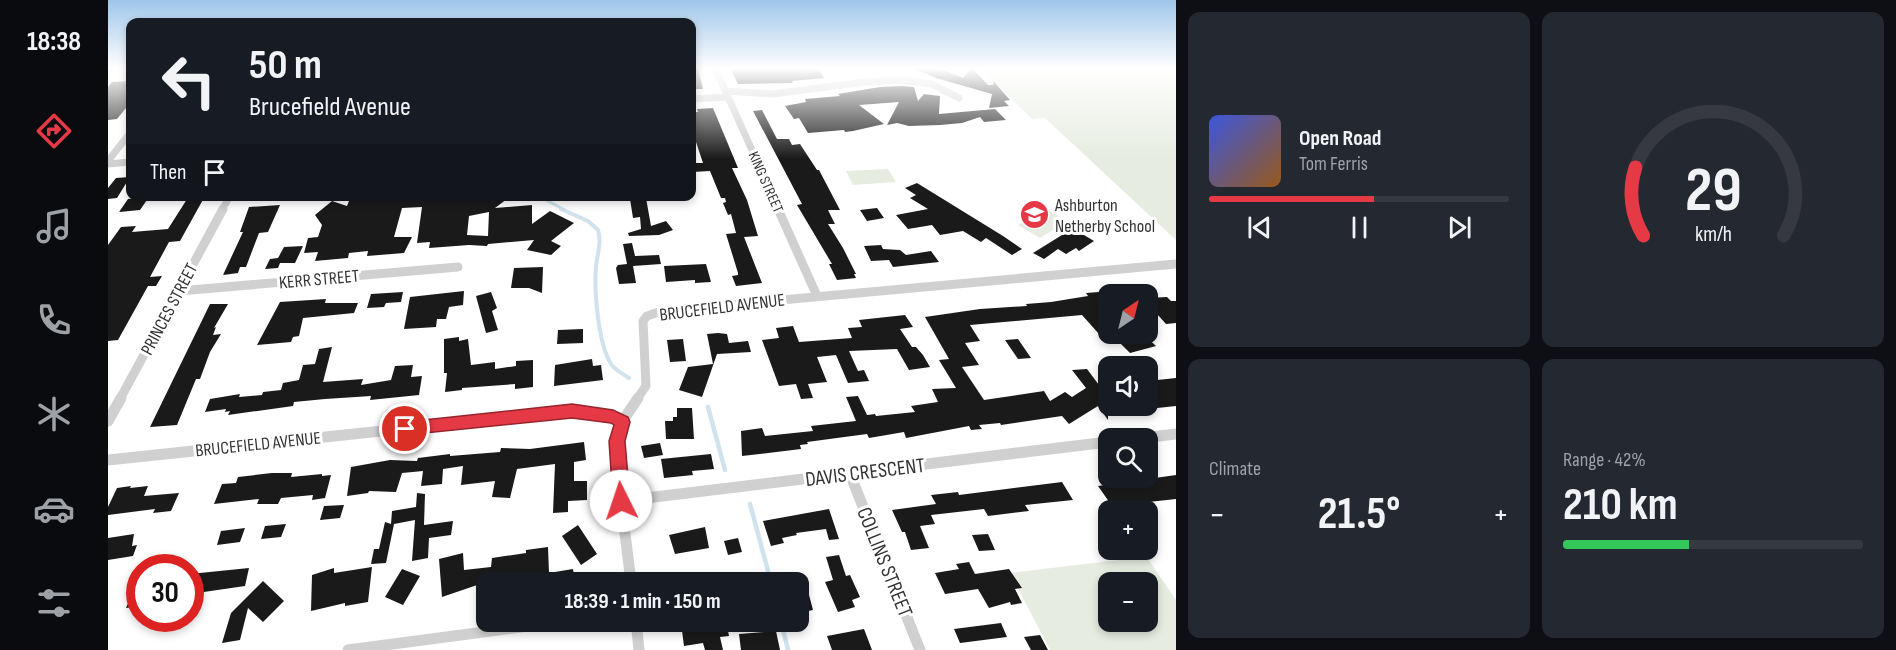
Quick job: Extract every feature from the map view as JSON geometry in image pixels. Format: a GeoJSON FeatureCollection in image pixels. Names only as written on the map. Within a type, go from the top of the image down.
{"type":"FeatureCollection","features":[{"type":"Feature","properties":{"kind":"street","name":"KING STREET"},"geometry":{"type":"LineString","coordinates":[[729,98],[817,296]]}},
{"type":"Feature","properties":{"kind":"street"},"geometry":{"type":"LineString","coordinates":[[108,162],[126,138]]}},
{"type":"Feature","properties":{"kind":"street"},"geometry":{"type":"LineString","coordinates":[[108,162],[126,162]]}},
{"type":"Feature","properties":{"kind":"street","name":"PRINCES STREET"},"geometry":{"type":"LineString","coordinates":[[108,421],[227,201]]}},
{"type":"Feature","properties":{"kind":"street","name":"BRUCEFIELD AVENUE"},"geometry":{"type":"LineString","coordinates":[[108,460],[572,411],[602,415],[622,422],[646,386],[643,321],[647,316],[662,311],[1176,264]]}},
{"type":"Feature","properties":{"kind":"street","name":"KERR STREET"},"geometry":{"type":"LineString","coordinates":[[179,291],[458,267]]}},
{"type":"Feature","properties":{"kind":"street"},"geometry":{"type":"LineString","coordinates":[[622,422],[617,441],[621,501],[630,572]]}},
{"type":"Feature","properties":{"kind":"street"},"geometry":{"type":"LineString","coordinates":[[1158,436],[1176,434]]}},
{"type":"Feature","properties":{"kind":"street","name":"DAVIS CRESCENT"},"geometry":{"type":"LineString","coordinates":[[621,501],[1098,443]]}},
{"type":"Feature","properties":{"kind":"street","name":"COLLINS STREET"},"geometry":{"type":"LineString","coordinates":[[850,474],[920,650]]}},
{"type":"Feature","properties":{"kind":"street"},"geometry":{"type":"LineString","coordinates":[[348,650],[483,632]]}},
{"type":"Feature","properties":{"kind":"street"},"geometry":{"type":"LineString","coordinates":[[637,632],[639,650]]}},
{"type":"Feature","properties":{"kind":"shaded area"},"geometry":{"type":"Polygon","coordinates":[[[1011,98],[1176,98],[1176,240],[1045,118],[1032,119],[1011,98]]]}},
{"type":"Feature","properties":{"kind":"shaded area"},"geometry":{"type":"Polygon","coordinates":[[[888,169],[896,182],[853,185],[846,171],[888,169]]]}},
{"type":"Feature","properties":{"kind":"shaded area"},"geometry":{"type":"Polygon","coordinates":[[[1046,209],[1067,221],[1040,238],[1018,225],[1046,209]]]}},
{"type":"Feature","properties":{"kind":"shaded area"},"geometry":{"type":"Polygon","coordinates":[[[1119,560],[1149,560],[1157,572],[1098,572],[1098,632],[1158,632],[1158,574],[1176,600],[1176,650],[1050,650],[1010,573],[1119,560]]]}},
{"type":"Feature","properties":{"kind":"building"},"geometry":{"type":"Polygon","coordinates":[[[108,98],[126,98],[126,108],[117,119],[108,120],[108,98]]]}},
{"type":"Feature","properties":{"kind":"building"},"geometry":{"type":"Polygon","coordinates":[[[917,98],[918,101],[920,98],[940,98],[939,114],[995,109],[1006,120],[984,122],[980,117],[962,123],[940,125],[909,126],[897,123],[887,125],[899,102],[859,105],[884,124],[845,132],[844,130],[808,133],[799,118],[794,119],[785,106],[806,102],[805,99],[917,98]]]}},
{"type":"Feature","properties":{"kind":"building"},"geometry":{"type":"Polygon","coordinates":[[[991,98],[1010,100],[1004,101],[1009,106],[989,108],[991,98]]]}},
{"type":"Feature","properties":{"kind":"building"},"geometry":{"type":"Polygon","coordinates":[[[713,108],[738,168],[732,168],[747,200],[758,236],[744,237],[762,283],[736,286],[732,276],[738,273],[726,234],[736,233],[731,214],[728,215],[723,203],[726,202],[725,198],[721,198],[710,171],[696,172],[696,163],[703,163],[696,142],[697,109],[713,108]]]}},
{"type":"Feature","properties":{"kind":"building"},"geometry":{"type":"Polygon","coordinates":[[[762,110],[777,139],[789,139],[792,145],[800,144],[819,170],[840,210],[828,210],[835,224],[828,224],[843,248],[856,278],[837,280],[829,264],[832,264],[797,205],[802,204],[753,111],[762,110]]]}},
{"type":"Feature","properties":{"kind":"building"},"geometry":{"type":"Polygon","coordinates":[[[126,177],[126,183],[117,198],[108,199],[108,188],[116,178],[126,177]]]}},
{"type":"Feature","properties":{"kind":"building"},"geometry":{"type":"Polygon","coordinates":[[[917,183],[1022,249],[1012,255],[986,238],[981,242],[963,231],[940,235],[932,225],[908,229],[896,215],[928,209],[910,198],[916,195],[905,188],[917,183]]]}},
{"type":"Feature","properties":{"kind":"building"},"geometry":{"type":"Polygon","coordinates":[[[127,201],[146,201],[140,210],[119,212],[127,201]]]}},
{"type":"Feature","properties":{"kind":"building"},"geometry":{"type":"Polygon","coordinates":[[[186,201],[202,201],[180,241],[169,242],[150,277],[162,276],[156,286],[148,286],[118,340],[108,341],[108,245],[121,227],[136,226],[132,232],[168,229],[186,201]]]}},
{"type":"Feature","properties":{"kind":"building"},"geometry":{"type":"Polygon","coordinates":[[[332,201],[347,206],[349,201],[504,201],[495,208],[532,205],[532,224],[550,211],[574,223],[551,241],[561,246],[551,255],[527,250],[534,240],[488,244],[487,246],[429,248],[430,242],[417,243],[422,207],[402,208],[394,237],[412,237],[404,253],[367,256],[368,251],[349,253],[348,258],[315,261],[318,252],[304,253],[308,238],[318,237],[322,225],[315,215],[332,201]],[[489,212],[469,216],[467,235],[488,236],[489,212]]]}},
{"type":"Feature","properties":{"kind":"building"},"geometry":{"type":"Polygon","coordinates":[[[630,201],[647,201],[651,226],[666,221],[673,230],[659,235],[629,236],[628,233],[641,229],[640,217],[633,218],[630,201]]]}},
{"type":"Feature","properties":{"kind":"building"},"geometry":{"type":"Polygon","coordinates":[[[280,205],[268,232],[259,233],[246,267],[240,267],[238,273],[223,275],[243,232],[240,232],[249,207],[280,205]]]}},
{"type":"Feature","properties":{"kind":"building"},"geometry":{"type":"Polygon","coordinates":[[[877,208],[884,218],[867,221],[860,210],[877,208]]]}},
{"type":"Feature","properties":{"kind":"building"},"geometry":{"type":"Polygon","coordinates":[[[1069,226],[1094,241],[1079,251],[1076,248],[1066,254],[1058,249],[1044,259],[1033,253],[1062,235],[1058,233],[1069,226]]]}},
{"type":"Feature","properties":{"kind":"building"},"geometry":{"type":"Polygon","coordinates":[[[632,243],[635,256],[659,255],[661,264],[633,266],[636,283],[619,284],[616,268],[618,265],[627,264],[623,244],[632,243]]]}},
{"type":"Feature","properties":{"kind":"building"},"geometry":{"type":"Polygon","coordinates":[[[881,245],[883,249],[900,250],[906,255],[931,251],[939,262],[893,267],[889,260],[871,261],[864,246],[881,245]]]}},
{"type":"Feature","properties":{"kind":"building"},"geometry":{"type":"Polygon","coordinates":[[[303,246],[295,263],[280,263],[278,268],[265,269],[270,259],[278,258],[284,247],[303,246]]]}},
{"type":"Feature","properties":{"kind":"building"},"geometry":{"type":"Polygon","coordinates":[[[706,264],[711,282],[695,283],[695,280],[666,282],[664,266],[706,264]]]}},
{"type":"Feature","properties":{"kind":"building"},"geometry":{"type":"Polygon","coordinates":[[[543,267],[542,293],[529,288],[511,288],[514,268],[543,267]]]}},
{"type":"Feature","properties":{"kind":"building"},"geometry":{"type":"Polygon","coordinates":[[[464,291],[463,305],[449,307],[446,319],[437,319],[436,327],[404,329],[410,297],[464,291]]]}},
{"type":"Feature","properties":{"kind":"building"},"geometry":{"type":"Polygon","coordinates":[[[403,292],[401,302],[386,303],[384,307],[367,308],[371,294],[403,292]]]}},
{"type":"Feature","properties":{"kind":"building"},"geometry":{"type":"Polygon","coordinates":[[[491,292],[497,308],[492,311],[498,330],[486,333],[476,296],[491,292]]]}},
{"type":"Feature","properties":{"kind":"building"},"geometry":{"type":"Polygon","coordinates":[[[1098,292],[1098,333],[1082,315],[970,325],[980,341],[965,343],[979,365],[962,367],[984,400],[1044,391],[1050,401],[1065,392],[1072,397],[1086,388],[1072,370],[1087,369],[1098,384],[1098,406],[1069,424],[1062,416],[1001,425],[1000,423],[979,425],[982,429],[971,430],[969,426],[906,438],[904,432],[869,438],[867,434],[807,442],[808,444],[800,445],[801,449],[742,456],[741,431],[762,428],[765,436],[813,431],[811,426],[856,421],[846,397],[858,396],[867,415],[875,414],[876,416],[915,412],[911,406],[938,402],[932,389],[956,388],[939,360],[949,359],[925,317],[980,309],[1027,306],[1026,304],[1088,296],[1086,293],[1098,292]]]}},
{"type":"Feature","properties":{"kind":"building"},"geometry":{"type":"Polygon","coordinates":[[[1158,297],[1167,297],[1171,301],[1176,301],[1176,323],[1166,324],[1158,315],[1158,297]]]}},
{"type":"Feature","properties":{"kind":"building"},"geometry":{"type":"Polygon","coordinates":[[[326,299],[325,303],[358,303],[354,313],[303,318],[299,336],[293,337],[291,342],[257,345],[280,302],[326,299]]]}},
{"type":"Feature","properties":{"kind":"building"},"geometry":{"type":"Polygon","coordinates":[[[210,304],[228,304],[214,328],[216,327],[213,335],[221,334],[210,352],[200,379],[196,379],[177,425],[150,427],[210,304]]]}},
{"type":"Feature","properties":{"kind":"building"},"geometry":{"type":"Polygon","coordinates":[[[905,315],[913,327],[900,329],[912,347],[916,347],[923,355],[930,367],[909,370],[897,349],[849,351],[858,371],[864,370],[869,381],[848,383],[836,355],[817,357],[827,382],[808,384],[813,398],[801,399],[796,384],[779,386],[762,340],[779,338],[776,328],[793,326],[799,342],[852,338],[848,328],[862,327],[859,320],[905,315]]]}},
{"type":"Feature","properties":{"kind":"building"},"geometry":{"type":"Polygon","coordinates":[[[583,329],[583,343],[557,344],[558,330],[583,329]]]}},
{"type":"Feature","properties":{"kind":"building"},"geometry":{"type":"Polygon","coordinates":[[[707,334],[727,334],[729,343],[748,341],[751,352],[717,354],[702,397],[679,390],[688,367],[713,364],[707,334]]]}},
{"type":"Feature","properties":{"kind":"building"},"geometry":{"type":"Polygon","coordinates":[[[459,337],[459,341],[468,339],[471,365],[495,362],[495,369],[516,366],[516,361],[533,360],[533,387],[515,389],[515,384],[462,388],[462,390],[445,392],[447,373],[444,373],[444,339],[459,337]]]}},
{"type":"Feature","properties":{"kind":"building"},"geometry":{"type":"Polygon","coordinates":[[[683,339],[686,361],[670,362],[667,340],[683,339]]]}},
{"type":"Feature","properties":{"kind":"building"},"geometry":{"type":"Polygon","coordinates":[[[1018,339],[1031,358],[1018,359],[1005,340],[1018,339]]]}},
{"type":"Feature","properties":{"kind":"building"},"geometry":{"type":"Polygon","coordinates":[[[1121,344],[1154,344],[1156,346],[1130,353],[1121,344]]]}},
{"type":"Feature","properties":{"kind":"building"},"geometry":{"type":"Polygon","coordinates":[[[332,347],[323,382],[363,379],[361,385],[391,380],[395,366],[413,365],[411,377],[422,376],[419,395],[370,400],[371,396],[294,402],[293,406],[228,415],[230,411],[225,412],[226,409],[205,412],[210,399],[240,394],[239,397],[262,395],[263,392],[281,390],[283,383],[299,380],[303,365],[315,364],[319,349],[332,347]]]}},
{"type":"Feature","properties":{"kind":"building"},"geometry":{"type":"Polygon","coordinates":[[[592,359],[593,366],[601,365],[603,380],[554,386],[555,365],[592,359]]]}},
{"type":"Feature","properties":{"kind":"building"},"geometry":{"type":"Polygon","coordinates":[[[1176,378],[1176,406],[1158,408],[1158,380],[1176,378]]]}},
{"type":"Feature","properties":{"kind":"building"},"geometry":{"type":"Polygon","coordinates":[[[677,408],[692,408],[694,439],[666,439],[665,421],[673,421],[673,417],[677,417],[677,408]]]}},
{"type":"Feature","properties":{"kind":"building"},"geometry":{"type":"Polygon","coordinates":[[[584,442],[586,460],[574,462],[574,481],[587,481],[587,500],[568,501],[568,512],[553,513],[555,464],[517,469],[510,498],[492,497],[495,481],[461,485],[463,466],[443,469],[442,484],[421,486],[423,471],[402,473],[396,492],[369,491],[347,496],[351,467],[390,460],[417,461],[418,458],[450,454],[450,456],[500,452],[501,448],[530,449],[584,442]]]}},
{"type":"Feature","properties":{"kind":"building"},"geometry":{"type":"Polygon","coordinates":[[[660,443],[663,455],[644,458],[641,446],[660,443]]]}},
{"type":"Feature","properties":{"kind":"building"},"geometry":{"type":"Polygon","coordinates":[[[711,454],[714,469],[692,471],[693,475],[664,478],[661,459],[711,454]]]}},
{"type":"Feature","properties":{"kind":"building"},"geometry":{"type":"Polygon","coordinates":[[[292,473],[291,477],[331,475],[325,498],[312,500],[313,495],[281,498],[278,504],[257,504],[259,499],[214,504],[222,484],[236,483],[238,477],[292,473]]]}},
{"type":"Feature","properties":{"kind":"building"},"geometry":{"type":"Polygon","coordinates":[[[1176,475],[1176,499],[1108,500],[1099,488],[1158,488],[1158,478],[1176,475]]]}},
{"type":"Feature","properties":{"kind":"building"},"geometry":{"type":"Polygon","coordinates":[[[1062,482],[1073,500],[1025,505],[1029,511],[988,516],[984,509],[931,515],[935,524],[920,526],[929,548],[911,550],[905,532],[902,532],[892,510],[936,504],[931,495],[958,492],[959,495],[1062,482]]]}},
{"type":"Feature","properties":{"kind":"building"},"geometry":{"type":"Polygon","coordinates":[[[131,486],[130,488],[148,486],[144,496],[179,493],[171,511],[153,513],[155,509],[108,515],[108,507],[117,488],[131,486]]]}},
{"type":"Feature","properties":{"kind":"building"},"geometry":{"type":"Polygon","coordinates":[[[417,493],[425,494],[424,525],[453,521],[451,535],[429,538],[428,558],[412,561],[415,520],[394,524],[386,563],[371,564],[374,549],[379,549],[385,522],[391,524],[392,511],[416,507],[417,493]]]}},
{"type":"Feature","properties":{"kind":"building"},"geometry":{"type":"Polygon","coordinates":[[[344,505],[340,518],[320,520],[324,506],[344,505]]]}},
{"type":"Feature","properties":{"kind":"building"},"geometry":{"type":"Polygon","coordinates":[[[829,509],[839,539],[829,540],[826,529],[796,533],[797,535],[782,538],[784,543],[771,546],[763,521],[829,509]]]}},
{"type":"Feature","properties":{"kind":"building"},"geometry":{"type":"Polygon","coordinates":[[[286,524],[281,537],[261,539],[265,526],[286,524]]]}},
{"type":"Feature","properties":{"kind":"building"},"geometry":{"type":"Polygon","coordinates":[[[578,525],[597,554],[581,565],[562,536],[578,525]]]}},
{"type":"Feature","properties":{"kind":"building"},"geometry":{"type":"Polygon","coordinates":[[[705,527],[709,548],[675,554],[669,535],[705,527]]]}},
{"type":"Feature","properties":{"kind":"building"},"geometry":{"type":"Polygon","coordinates":[[[245,528],[240,542],[217,545],[221,531],[245,528]]]}},
{"type":"Feature","properties":{"kind":"building"},"geometry":{"type":"Polygon","coordinates":[[[134,534],[132,546],[137,545],[134,554],[108,560],[108,538],[134,534]]]}},
{"type":"Feature","properties":{"kind":"building"},"geometry":{"type":"Polygon","coordinates":[[[988,534],[995,550],[979,551],[972,535],[988,534]]]}},
{"type":"Feature","properties":{"kind":"building"},"geometry":{"type":"Polygon","coordinates":[[[738,538],[742,552],[728,555],[724,541],[738,538]]]}},
{"type":"Feature","properties":{"kind":"building"},"geometry":{"type":"Polygon","coordinates":[[[548,547],[549,572],[476,572],[476,585],[442,597],[439,559],[463,553],[464,570],[491,567],[492,558],[526,553],[526,550],[548,547]]]}},
{"type":"Feature","properties":{"kind":"building"},"geometry":{"type":"Polygon","coordinates":[[[839,555],[846,576],[850,575],[860,597],[852,600],[855,607],[838,612],[825,582],[833,580],[826,557],[839,555]]]}},
{"type":"Feature","properties":{"kind":"building"},"geometry":{"type":"Polygon","coordinates":[[[969,562],[975,574],[1009,569],[1022,588],[1015,589],[1022,603],[1011,605],[1010,602],[989,608],[978,589],[945,594],[935,573],[959,569],[956,564],[969,562]]]}},
{"type":"Feature","properties":{"kind":"building"},"geometry":{"type":"Polygon","coordinates":[[[372,567],[368,602],[345,606],[345,603],[311,611],[312,575],[334,568],[334,573],[372,567]]]}},
{"type":"Feature","properties":{"kind":"building"},"geometry":{"type":"Polygon","coordinates":[[[249,568],[245,586],[204,592],[204,573],[249,568]]]}},
{"type":"Feature","properties":{"kind":"building"},"geometry":{"type":"Polygon","coordinates":[[[402,569],[420,576],[403,605],[385,597],[402,569]]]}},
{"type":"Feature","properties":{"kind":"building"},"geometry":{"type":"Polygon","coordinates":[[[573,569],[573,572],[555,572],[573,569]]]}},
{"type":"Feature","properties":{"kind":"building"},"geometry":{"type":"Polygon","coordinates":[[[263,581],[284,601],[263,622],[248,608],[240,640],[222,643],[231,613],[263,581]]]}},
{"type":"Feature","properties":{"kind":"building"},"geometry":{"type":"Polygon","coordinates":[[[809,595],[813,610],[809,611],[809,595]]]}},
{"type":"Feature","properties":{"kind":"building"},"geometry":{"type":"Polygon","coordinates":[[[1001,623],[1007,637],[960,643],[954,629],[1001,623]]]}},
{"type":"Feature","properties":{"kind":"building"},"geometry":{"type":"Polygon","coordinates":[[[864,629],[872,650],[832,650],[827,636],[864,629]]]}},
{"type":"Feature","properties":{"kind":"building"},"geometry":{"type":"Polygon","coordinates":[[[682,632],[728,632],[729,636],[720,637],[723,650],[705,650],[703,643],[684,646],[682,632]]]}},
{"type":"Feature","properties":{"kind":"building"},"geometry":{"type":"Polygon","coordinates":[[[776,632],[780,650],[741,650],[739,634],[776,632]]]}},
{"type":"Feature","properties":{"kind":"building"},"geometry":{"type":"Polygon","coordinates":[[[1040,635],[1048,650],[1031,650],[1024,637],[1040,635]]]}},
{"type":"Feature","properties":{"kind":"waterway"},"geometry":{"type":"LineString","coordinates":[[548,201],[565,210]]}},
{"type":"Feature","properties":{"kind":"waterway"},"geometry":{"type":"LineString","coordinates":[[561,209],[588,221],[598,230],[596,289],[600,330],[611,364],[629,378]]}},
{"type":"Feature","properties":{"kind":"waterway"},"geometry":{"type":"LineString","coordinates":[[708,407],[725,470]]}},
{"type":"Feature","properties":{"kind":"waterway"},"geometry":{"type":"LineString","coordinates":[[750,504],[768,572]]}},
{"type":"Feature","properties":{"kind":"waterway"},"geometry":{"type":"LineString","coordinates":[[784,632],[788,650]]}},
{"type":"Feature","properties":{"kind":"place","name":"Ashburton Netherby School"},"geometry":{"type":"Point","coordinates":[1034,215]}},
{"type":"Feature","properties":{"kind":"route"},"geometry":{"type":"LineString","coordinates":[[405,429],[572,411],[613,417],[622,422],[617,441],[621,501]]}}]}
